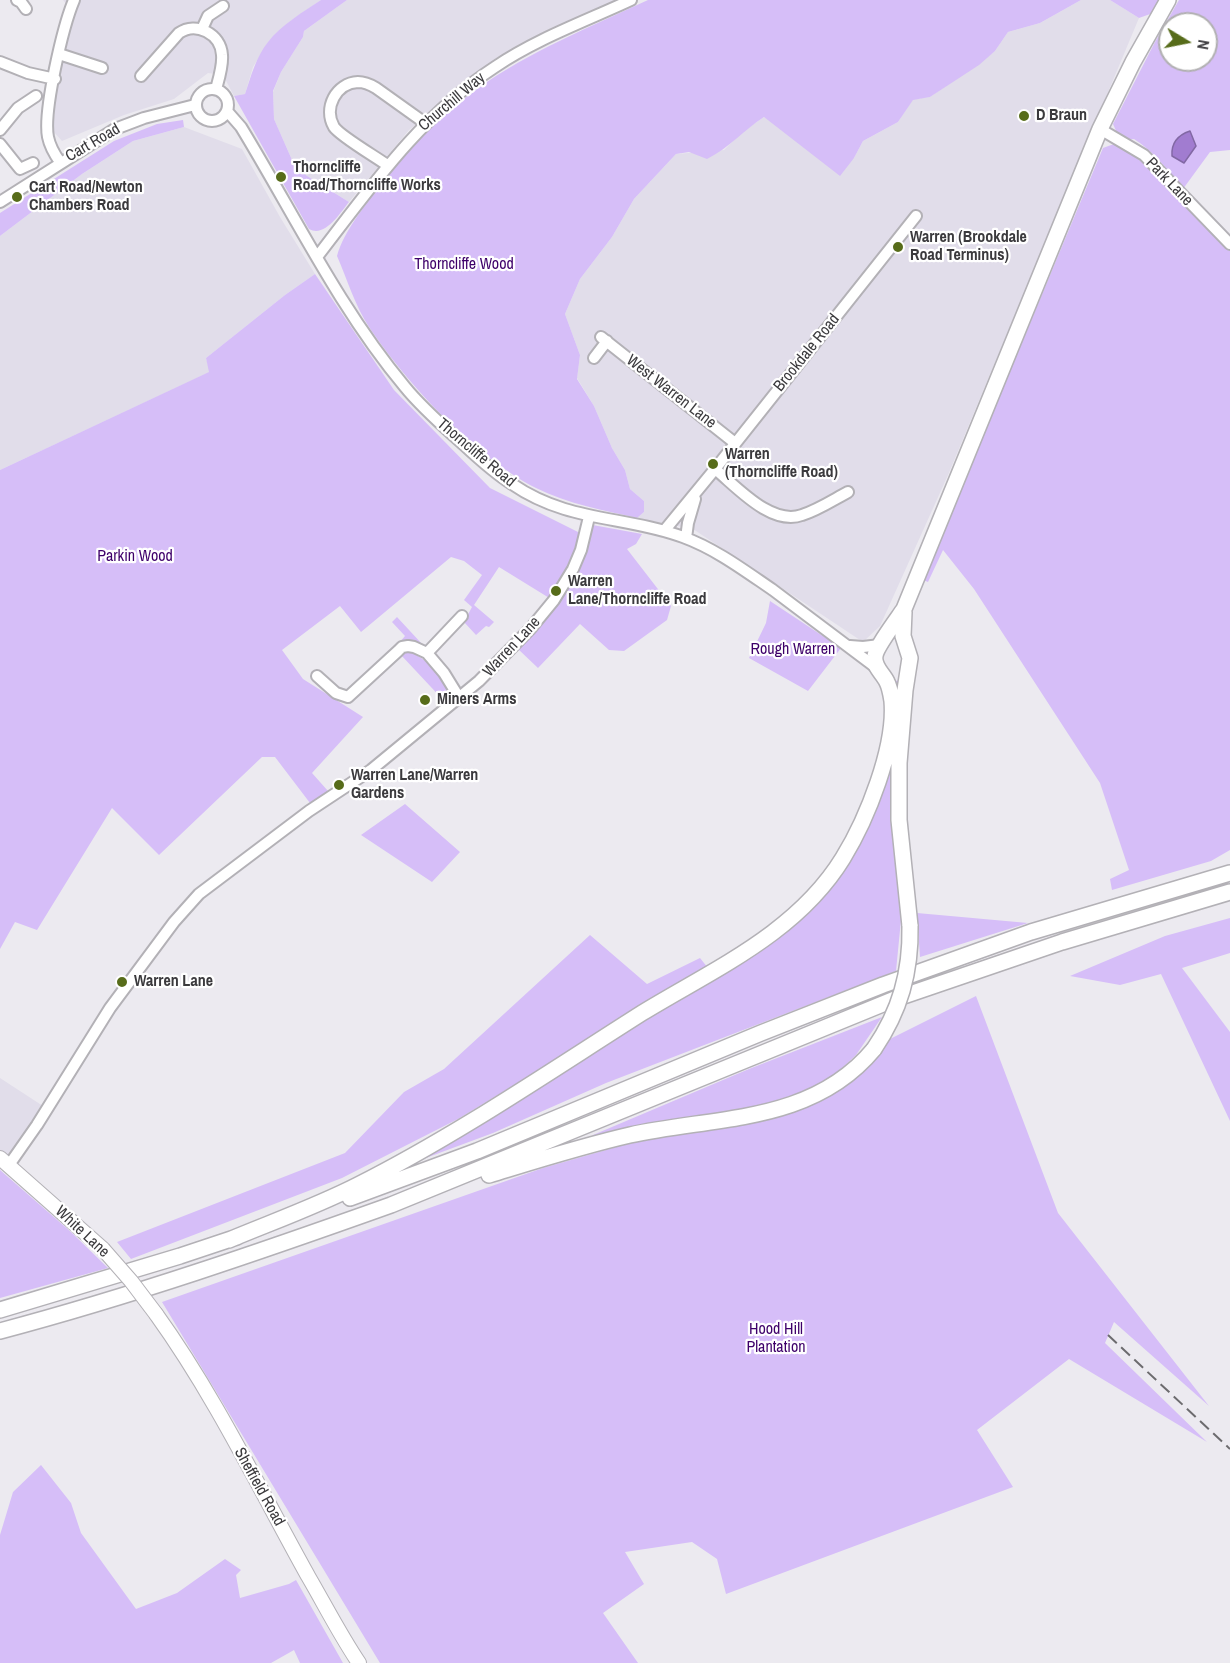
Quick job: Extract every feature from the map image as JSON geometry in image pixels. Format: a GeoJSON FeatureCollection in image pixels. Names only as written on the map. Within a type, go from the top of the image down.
{"type":"FeatureCollection","features":[{"type":"Feature","properties":{"kind":"highway"},"geometry":{"type":"LineString","coordinates":[[229,1240],[358,1185],[463,1126],[754,946],[804,907],[826,881],[843,858],[861,826],[879,781],[892,714],[890,690],[875,663],[875,655],[904,609],[1100,129],[1167,0]]}},
{"type":"Feature","properties":{"kind":"highway"},"geometry":{"type":"LineString","coordinates":[[0,1331],[183,1276],[391,1205],[586,1146],[686,1124],[743,1117],[790,1107],[842,1080],[864,1062],[891,1021],[905,986],[910,956],[910,926],[899,800],[899,763],[909,664],[909,652],[905,646],[902,629],[904,609]]}},
{"type":"Feature","properties":{"kind":"highway"},"geometry":{"type":"LineString","coordinates":[[881,644],[894,640],[905,646]]}},
{"type":"Feature","properties":{"kind":"highway"},"geometry":{"type":"LineString","coordinates":[[881,671],[889,676],[900,674],[909,664]]}},
{"type":"Feature","properties":{"kind":"highway"},"geometry":{"type":"LineString","coordinates":[[0,1310],[180,1257],[319,1209],[477,1151],[760,1033],[883,985],[1031,932],[1230,873]]}},
{"type":"Feature","properties":{"kind":"highway"},"geometry":{"type":"LineString","coordinates":[[391,1205],[895,999],[1062,942],[1230,892]]}},
{"type":"Feature","properties":{"kind":"main road","name":"White Lane"},"geometry":{"type":"LineString","coordinates":[[4,1162],[103,1249],[156,1314]]}},
{"type":"Feature","properties":{"kind":"main road","name":"Sheffield Road"},"geometry":{"type":"LineString","coordinates":[[156,1314],[208,1392],[359,1663]]}},
{"type":"Feature","properties":{"kind":"street"},"geometry":{"type":"LineString","coordinates":[[17,0],[26,9]]}},
{"type":"Feature","properties":{"kind":"street"},"geometry":{"type":"LineString","coordinates":[[60,162],[47,136],[48,115],[72,0]]}},
{"type":"Feature","properties":{"kind":"street","name":"Churchill Way"},"geometry":{"type":"LineString","coordinates":[[317,257],[387,165],[425,123],[456,95],[496,66],[548,38],[631,0]]}},
{"type":"Feature","properties":{"kind":"street"},"geometry":{"type":"LineString","coordinates":[[202,29],[208,16],[223,6]]}},
{"type":"Feature","properties":{"kind":"street"},"geometry":{"type":"LineString","coordinates":[[141,76],[179,33],[186,28],[202,29],[213,36],[221,49],[222,58],[216,89]]}},
{"type":"Feature","properties":{"kind":"street"},"geometry":{"type":"LineString","coordinates":[[59,54],[102,68]]}},
{"type":"Feature","properties":{"kind":"street"},"geometry":{"type":"LineString","coordinates":[[0,62],[28,73],[55,79]]}},
{"type":"Feature","properties":{"kind":"street"},"geometry":{"type":"LineString","coordinates":[[387,165],[336,129],[330,113],[334,95],[349,84],[359,82],[367,84],[425,123]]}},
{"type":"Feature","properties":{"kind":"street"},"geometry":{"type":"LineString","coordinates":[[209,89],[216,89],[226,97],[227,111],[219,120],[209,121],[199,116],[195,105],[196,98],[201,93],[209,89]]}},
{"type":"Feature","properties":{"kind":"street"},"geometry":{"type":"LineString","coordinates":[[0,130],[18,108],[36,96]]}},
{"type":"Feature","properties":{"kind":"street","name":"Cart Road"},"geometry":{"type":"LineString","coordinates":[[0,202],[115,129],[195,105]]}},
{"type":"Feature","properties":{"kind":"street","name":"Thorncliffe Road"},"geometry":{"type":"LineString","coordinates":[[227,111],[241,127],[352,316],[392,372],[434,418],[511,484],[540,501],[567,511],[664,531],[686,538],[738,566],[881,671]]}},
{"type":"Feature","properties":{"kind":"street","name":"Park Lane"},"geometry":{"type":"LineString","coordinates":[[1100,129],[1144,155],[1230,244]]}},
{"type":"Feature","properties":{"kind":"street"},"geometry":{"type":"LineString","coordinates":[[0,144],[20,169],[33,164]]}},
{"type":"Feature","properties":{"kind":"street","name":"Brookdale Road"},"geometry":{"type":"LineString","coordinates":[[664,531],[916,216]]}},
{"type":"Feature","properties":{"kind":"street","name":"West Warren Lane"},"geometry":{"type":"LineString","coordinates":[[594,358],[604,339],[735,443]]}},
{"type":"Feature","properties":{"kind":"street"},"geometry":{"type":"LineString","coordinates":[[715,469],[763,508],[780,517],[800,516],[848,492]]}},
{"type":"Feature","properties":{"kind":"street","name":"Brookdale Road"},"geometry":{"type":"LineString","coordinates":[[686,538],[690,511],[698,490]]}},
{"type":"Feature","properties":{"kind":"street","name":"Warren Lane"},"geometry":{"type":"LineString","coordinates":[[4,1162],[37,1125],[110,1008],[174,922],[199,894],[309,811],[371,770],[473,687],[516,645],[555,600],[573,570],[581,550],[589,517]]}},
{"type":"Feature","properties":{"kind":"street"},"geometry":{"type":"LineString","coordinates":[[427,653],[462,616]]}},
{"type":"Feature","properties":{"kind":"street"},"geometry":{"type":"LineString","coordinates":[[849,646],[863,647],[881,644]]}},
{"type":"Feature","properties":{"kind":"street"},"geometry":{"type":"LineString","coordinates":[[317,676],[336,693],[348,697],[402,647],[414,647],[427,653],[444,673],[460,699]]}},
{"type":"Feature","properties":{"kind":"shaded area"},"geometry":{"type":"Polygon","coordinates":[[[63,0],[321,0],[292,20],[269,41],[253,67],[245,94],[234,96],[223,75],[208,73],[174,99],[124,115],[62,141],[53,131],[59,66],[69,7],[63,0]]]}},
{"type":"Feature","properties":{"kind":"shaded area"},"geometry":{"type":"Polygon","coordinates":[[[347,0],[630,0],[496,58],[409,130],[349,202],[296,169],[274,119],[273,92],[281,72],[303,37],[304,31],[347,0]]]}},
{"type":"Feature","properties":{"kind":"shaded area"},"geometry":{"type":"Polygon","coordinates":[[[1081,0],[1110,0],[1139,18],[948,475],[880,626],[863,642],[693,529],[637,518],[644,512],[644,501],[630,489],[625,470],[612,448],[594,406],[577,378],[580,355],[565,314],[580,279],[612,237],[634,199],[676,154],[724,150],[742,132],[764,117],[854,158],[863,141],[898,122],[913,99],[930,97],[995,51],[1008,32],[1040,23],[1081,0]]]}},
{"type":"Feature","properties":{"kind":"shaded area"},"geometry":{"type":"Polygon","coordinates":[[[184,127],[242,149],[315,274],[206,358],[210,372],[0,470],[0,236],[82,174],[133,141],[184,127]]]}},
{"type":"Feature","properties":{"kind":"shaded area"},"geometry":{"type":"Polygon","coordinates":[[[1190,131],[1196,146],[1184,163],[1172,156],[1173,147],[1179,137],[1190,131]]]}},
{"type":"Feature","properties":{"kind":"shaded area"},"geometry":{"type":"Polygon","coordinates":[[[0,1078],[43,1106],[0,1169],[0,1078]]]}},
{"type":"Feature","properties":{"kind":"green space"},"geometry":{"type":"Polygon","coordinates":[[[321,0],[347,0],[304,31],[303,37],[281,72],[273,91],[274,119],[296,169],[349,202],[332,223],[315,231],[309,229],[234,96],[245,94],[257,60],[273,36],[321,0]]]}},
{"type":"Feature","properties":{"kind":"green space","name":"Thorncliffe Wood"},"geometry":{"type":"Polygon","coordinates":[[[648,0],[1081,0],[1040,23],[1008,32],[995,51],[979,65],[930,97],[913,100],[898,122],[863,141],[854,158],[840,176],[764,117],[707,159],[689,152],[676,154],[634,199],[612,237],[580,279],[565,314],[580,355],[577,379],[594,406],[612,448],[625,470],[630,489],[644,501],[644,512],[637,518],[548,494],[513,475],[466,438],[422,395],[369,327],[337,256],[349,228],[380,186],[425,134],[463,99],[497,75],[539,51],[648,0]]]}},
{"type":"Feature","properties":{"kind":"green space"},"geometry":{"type":"Polygon","coordinates":[[[1110,0],[1160,0],[1153,13],[1139,18],[1110,0]]]}},
{"type":"Feature","properties":{"kind":"green space"},"geometry":{"type":"Polygon","coordinates":[[[1179,0],[1230,0],[1230,150],[1210,152],[1183,189],[1148,149],[1134,139],[1127,140],[1117,133],[1113,124],[1158,37],[1158,72],[1218,72],[1218,12],[1172,12],[1179,0]]]}},
{"type":"Feature","properties":{"kind":"green space"},"geometry":{"type":"Polygon","coordinates":[[[183,120],[184,127],[133,141],[82,174],[0,236],[0,213],[114,141],[157,124],[183,120]]]}},
{"type":"Feature","properties":{"kind":"green space"},"geometry":{"type":"Polygon","coordinates":[[[1114,144],[1147,165],[1162,178],[1230,248],[1230,850],[1211,861],[1112,890],[1110,879],[1129,870],[1100,783],[974,589],[943,550],[928,582],[923,580],[1103,148],[1114,144]]]}},
{"type":"Feature","properties":{"kind":"green space","name":"Parkin Wood"},"geometry":{"type":"Polygon","coordinates":[[[315,274],[394,390],[490,488],[584,535],[587,524],[642,534],[636,544],[627,549],[671,606],[667,620],[624,651],[609,650],[580,624],[538,668],[518,649],[559,604],[499,567],[474,605],[494,622],[476,635],[464,622],[472,607],[464,600],[482,575],[464,561],[451,557],[361,632],[340,606],[282,650],[303,679],[363,717],[312,773],[328,791],[310,803],[275,757],[262,757],[159,855],[112,808],[37,930],[15,922],[0,949],[0,470],[209,372],[206,358],[315,274]]]}},
{"type":"Feature","properties":{"kind":"green space","name":"Rough Warren"},"geometry":{"type":"Polygon","coordinates":[[[770,601],[841,648],[808,691],[749,658],[766,623],[770,601]]]}},
{"type":"Feature","properties":{"kind":"green space"},"geometry":{"type":"Polygon","coordinates":[[[397,617],[422,644],[416,655],[428,663],[444,681],[447,695],[445,702],[401,655],[399,643],[405,636],[392,622],[397,617]]]}},
{"type":"Feature","properties":{"kind":"green space"},"geometry":{"type":"Polygon","coordinates":[[[902,679],[890,804],[901,920],[896,971],[606,1083],[493,1133],[415,1162],[763,946],[871,817],[893,682],[902,679]]]}},
{"type":"Feature","properties":{"kind":"green space"},"geometry":{"type":"Polygon","coordinates":[[[405,804],[460,852],[432,882],[361,835],[405,804]]]}},
{"type":"Feature","properties":{"kind":"green space"},"geometry":{"type":"Polygon","coordinates":[[[917,913],[1028,923],[920,957],[917,913]]]}},
{"type":"Feature","properties":{"kind":"green space"},"geometry":{"type":"Polygon","coordinates":[[[1230,918],[1230,953],[1182,968],[1230,1032],[1230,1121],[1161,974],[1120,985],[1070,976],[1165,936],[1230,918]]]}},
{"type":"Feature","properties":{"kind":"green space"},"geometry":{"type":"Polygon","coordinates":[[[590,935],[647,984],[700,958],[708,968],[458,1119],[342,1178],[131,1259],[117,1242],[345,1153],[404,1092],[444,1069],[590,935]]]}},
{"type":"Feature","properties":{"kind":"green space","name":"Hood Hill Plantation"},"geometry":{"type":"Polygon","coordinates":[[[976,996],[1058,1213],[1209,1406],[1114,1322],[1105,1343],[1207,1442],[1069,1359],[977,1430],[1013,1487],[726,1594],[717,1559],[692,1542],[625,1552],[644,1584],[603,1613],[638,1663],[380,1663],[162,1302],[543,1168],[634,1142],[773,1116],[820,1101],[841,1087],[888,1040],[976,996]]]}},
{"type":"Feature","properties":{"kind":"green space"},"geometry":{"type":"Polygon","coordinates":[[[882,1017],[856,1055],[838,1072],[818,1085],[774,1105],[590,1139],[593,1135],[749,1069],[882,1017]]]}},
{"type":"Feature","properties":{"kind":"green space"},"geometry":{"type":"Polygon","coordinates":[[[0,1170],[71,1232],[108,1268],[0,1298],[0,1170]]]}},
{"type":"Feature","properties":{"kind":"green space"},"geometry":{"type":"Polygon","coordinates":[[[41,1465],[71,1503],[81,1533],[136,1609],[177,1593],[225,1559],[241,1570],[236,1575],[240,1598],[296,1580],[343,1663],[300,1663],[294,1650],[271,1663],[0,1663],[0,1535],[13,1492],[41,1465]]]}},
{"type":"Feature","properties":{"kind":"railway"},"geometry":{"type":"LineString","coordinates":[[1108,1335],[1230,1449]]}},
{"type":"Feature","properties":{"kind":"place","name":"D Braun"},"geometry":{"type":"Point","coordinates":[1024,116]}},
{"type":"Feature","properties":{"kind":"place","name":"Thorncliffe Road/Thorncliffe Works"},"geometry":{"type":"Point","coordinates":[281,177]}},
{"type":"Feature","properties":{"kind":"place","name":"Cart Road/Newton Chambers Road"},"geometry":{"type":"Point","coordinates":[17,197]}},
{"type":"Feature","properties":{"kind":"place","name":"Warren (Brookdale Road Terminus)"},"geometry":{"type":"Point","coordinates":[898,247]}},
{"type":"Feature","properties":{"kind":"place","name":"Warren (Thorncliffe Road)"},"geometry":{"type":"Point","coordinates":[713,464]}},
{"type":"Feature","properties":{"kind":"place","name":"Warren Lane/Thorncliffe Road"},"geometry":{"type":"Point","coordinates":[556,591]}},
{"type":"Feature","properties":{"kind":"place","name":"Miners Arms"},"geometry":{"type":"Point","coordinates":[425,700]}},
{"type":"Feature","properties":{"kind":"place","name":"Warren Lane/Warren Gardens"},"geometry":{"type":"Point","coordinates":[339,785]}},
{"type":"Feature","properties":{"kind":"place","name":"Warren Lane"},"geometry":{"type":"Point","coordinates":[122,982]}}]}
